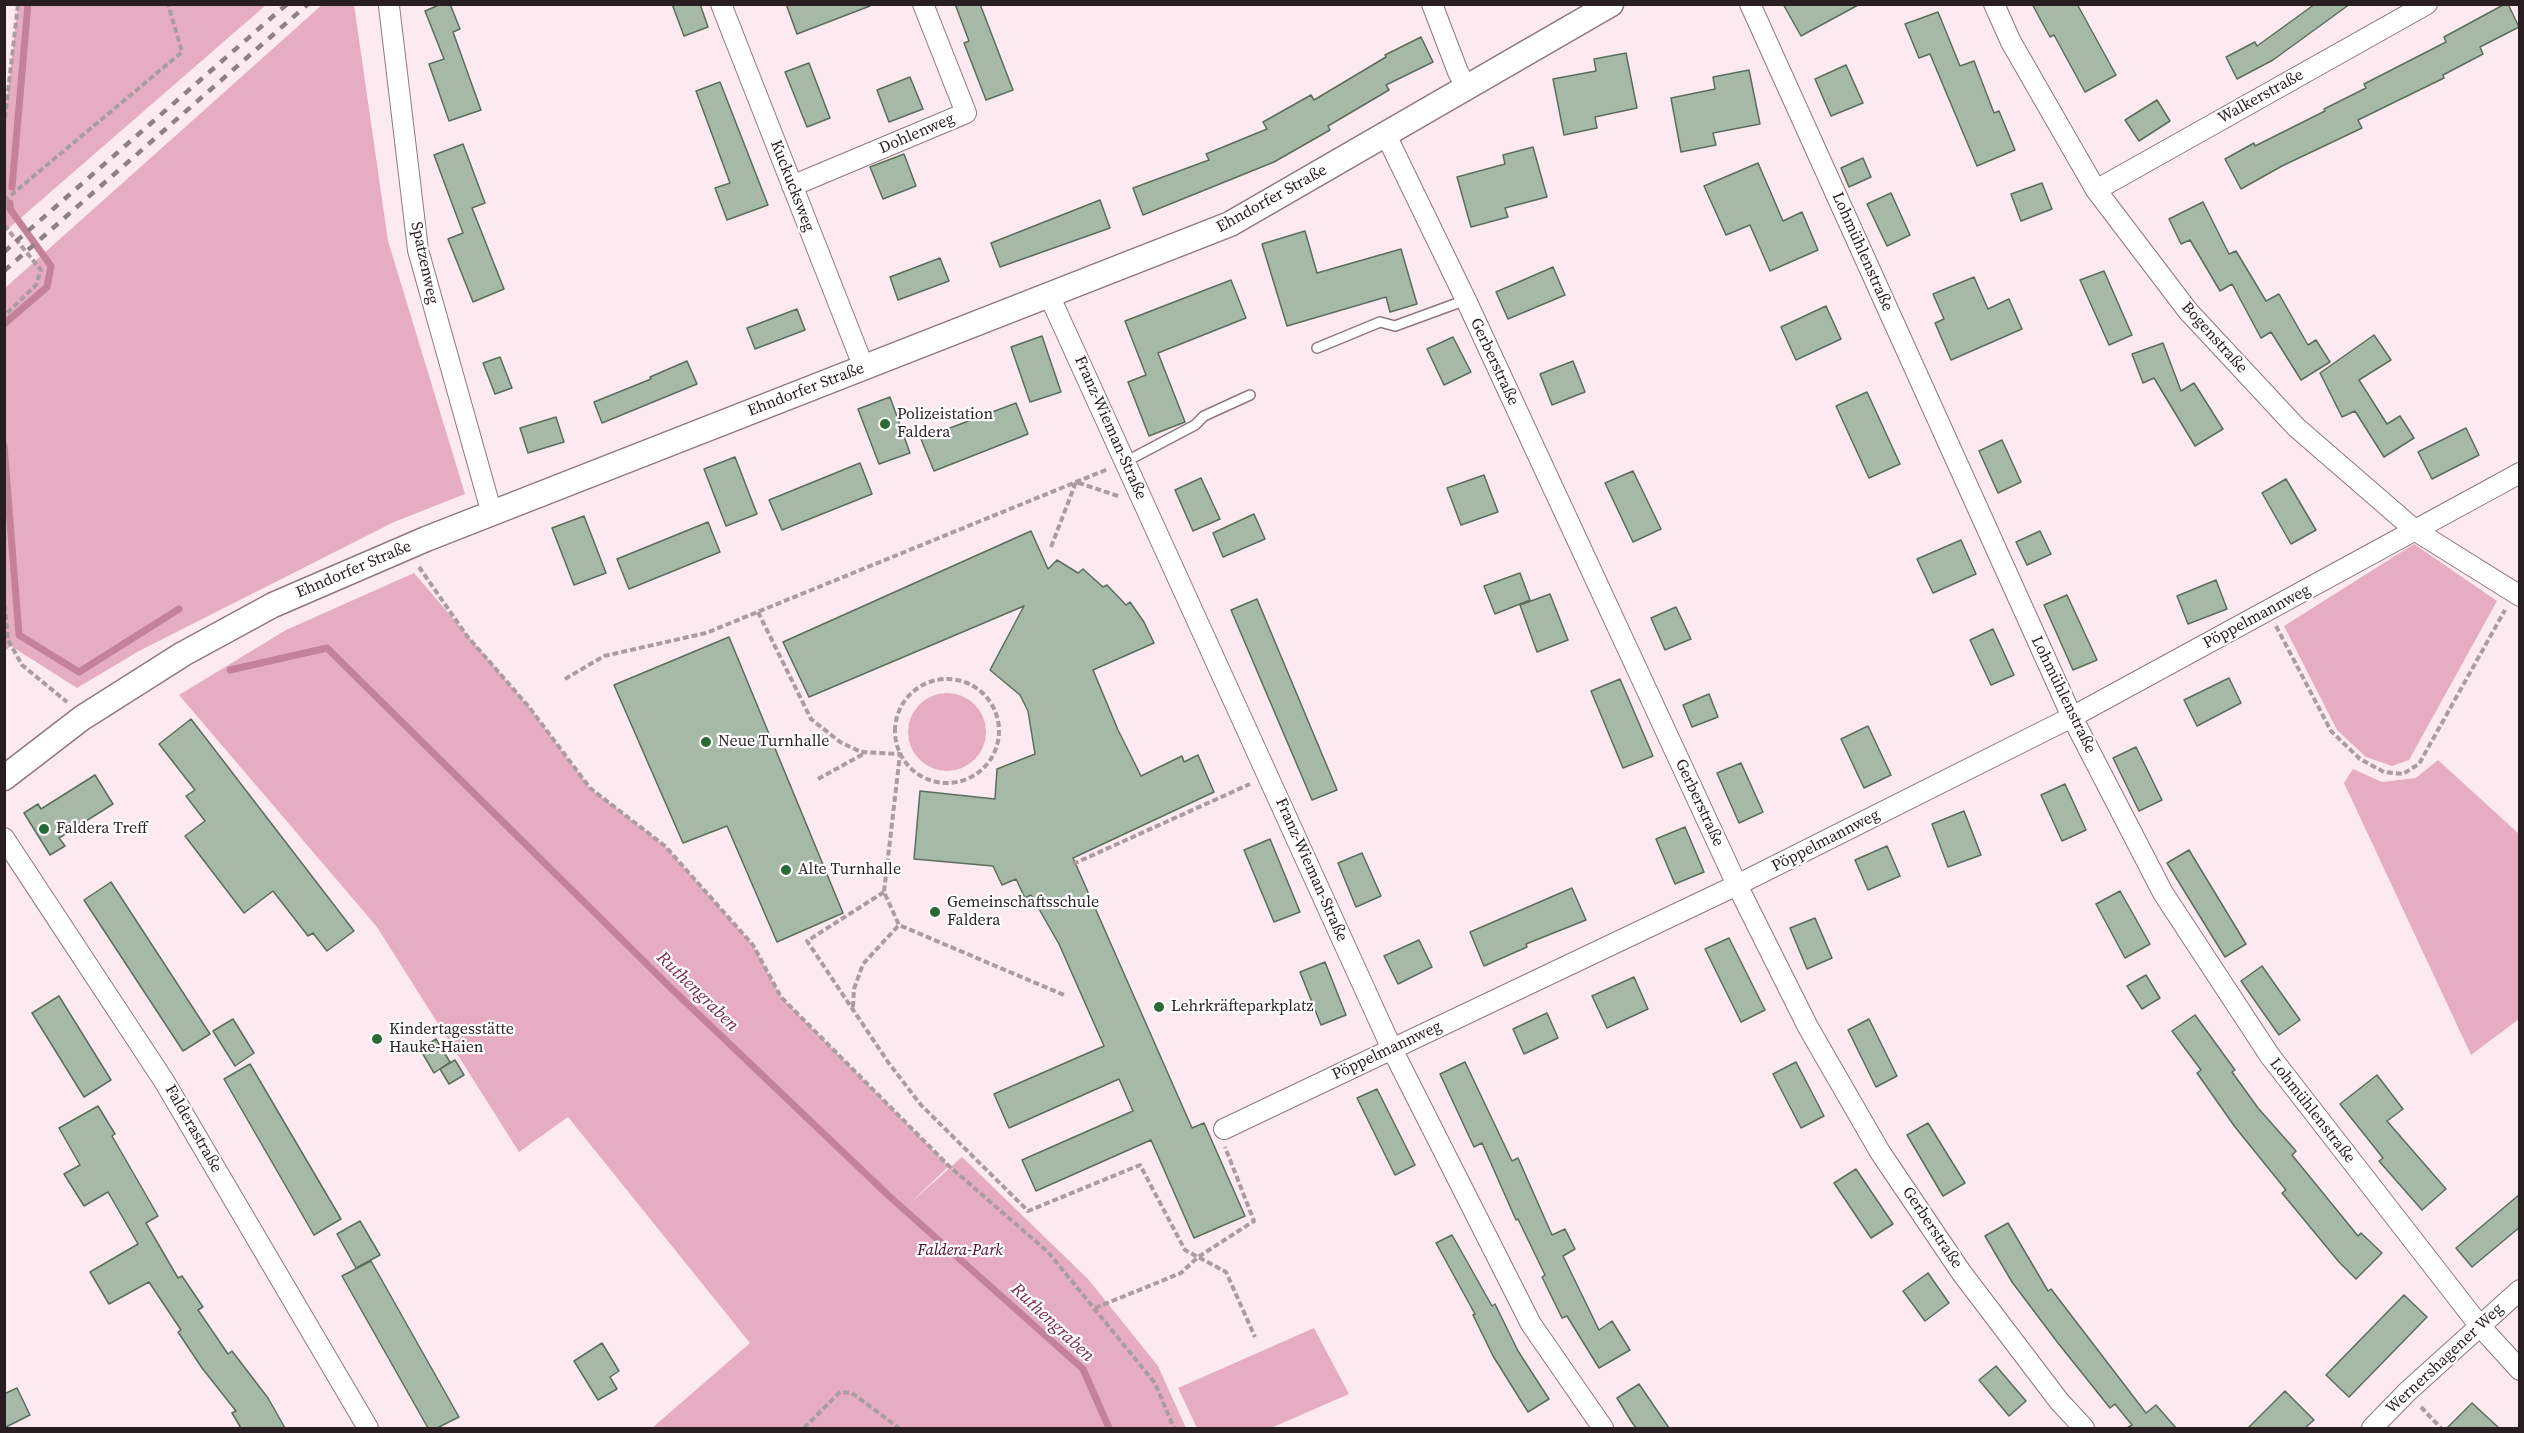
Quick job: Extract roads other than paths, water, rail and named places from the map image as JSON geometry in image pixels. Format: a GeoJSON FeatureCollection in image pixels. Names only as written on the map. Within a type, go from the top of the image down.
{"type":"FeatureCollection","features":[{"type":"Feature","properties":{"kind":"street","name":"Kuckucksweg"},"geometry":{"type":"LineString","coordinates":[[721,4],[864,368]]}},
{"type":"Feature","properties":{"kind":"street","name":"Dohlenweg"},"geometry":{"type":"LineString","coordinates":[[792,186],[966,114],[923,4]]}},
{"type":"Feature","properties":{"kind":"street"},"geometry":{"type":"LineString","coordinates":[[1432,4],[1458,72],[1467,88]]}},
{"type":"Feature","properties":{"kind":"street","name":"Ehndorfer Straße"},"geometry":{"type":"LineString","coordinates":[[4,778],[82,718],[183,654],[273,605],[406,548],[1230,224],[1611,4]]}},
{"type":"Feature","properties":{"kind":"street","name":"Lohmühlenstraße"},"geometry":{"type":"LineString","coordinates":[[1750,4],[2072,717],[2163,893],[2270,1056],[2480,1325],[2520,1370]]}},
{"type":"Feature","properties":{"kind":"street","name":"Bogenstraße"},"geometry":{"type":"LineString","coordinates":[[1994,4],[2011,42],[2096,190],[2188,311],[2296,427],[2416,531],[2517,595]]}},
{"type":"Feature","properties":{"kind":"street","name":"Walkerstraße"},"geometry":{"type":"LineString","coordinates":[[2096,190],[2427,4]]}},
{"type":"Feature","properties":{"kind":"street","name":"Spatzenweg"},"geometry":{"type":"LineString","coordinates":[[389,6],[418,250],[492,514]]}},
{"type":"Feature","properties":{"kind":"street","name":"Gerberstraße"},"geometry":{"type":"LineString","coordinates":[[1386,135],[1466,300],[1737,885],[1808,1027],[1880,1152],[1961,1272],[2059,1401],[2084,1428]]}},
{"type":"Feature","properties":{"kind":"street","name":"Franz-Wieman-Straße"},"geometry":{"type":"LineString","coordinates":[[1049,296],[1392,1048],[1531,1324],[1603,1428]]}},
{"type":"Feature","properties":{"kind":"street","name":"Pöppelmannweg"},"geometry":{"type":"LineString","coordinates":[[1224,1129],[1737,885],[2072,717],[2520,473]]}},
{"type":"Feature","properties":{"kind":"street","name":"Falderastraße"},"geometry":{"type":"LineString","coordinates":[[4,838],[164,1081],[368,1428]]}},
{"type":"Feature","properties":{"kind":"street","name":"Wernershagener Weg"},"geometry":{"type":"LineString","coordinates":[[2372,1428],[2407,1392],[2520,1290]]}},
{"type":"Feature","properties":{"kind":"lane"},"geometry":{"type":"LineString","coordinates":[[1317,348],[1380,322],[1395,326],[1466,300]]}},
{"type":"Feature","properties":{"kind":"lane"},"geometry":{"type":"LineString","coordinates":[[1125,462],[1195,424],[1204,416],[1250,395]]}},
{"type":"Feature","properties":{"kind":"waterway","name":"Ruthengraben"},"geometry":{"type":"LineString","coordinates":[[12,187],[28,4]]}},
{"type":"Feature","properties":{"kind":"waterway","name":"Ruthengraben"},"geometry":{"type":"LineString","coordinates":[[4,324],[47,287],[51,266],[10,209],[10,203]]}},
{"type":"Feature","properties":{"kind":"waterway","name":"Ruthengraben"},"geometry":{"type":"LineString","coordinates":[[4,446],[19,635],[79,672],[179,609]]}},
{"type":"Feature","properties":{"kind":"waterway","name":"Ruthengraben"},"geometry":{"type":"LineString","coordinates":[[230,670],[327,648],[673,990],[889,1196],[1083,1369],[1109,1428]]}},
{"type":"Feature","properties":{"kind":"railway"},"geometry":{"type":"LineString","coordinates":[[4,252],[287,4]]}},
{"type":"Feature","properties":{"kind":"railway"},"geometry":{"type":"LineString","coordinates":[[4,271],[308,4]]}},
{"type":"Feature","properties":{"kind":"place","name":"Polizeistation Faldera"},"geometry":{"type":"Point","coordinates":[885,424]}},
{"type":"Feature","properties":{"kind":"place","name":"Neue Turnhalle"},"geometry":{"type":"Point","coordinates":[706,742]}},
{"type":"Feature","properties":{"kind":"place","name":"Faldera Treff"},"geometry":{"type":"Point","coordinates":[44,829]}},
{"type":"Feature","properties":{"kind":"place","name":"Alte Turnhalle"},"geometry":{"type":"Point","coordinates":[786,870]}},
{"type":"Feature","properties":{"kind":"place","name":"Gemeinschaftsschule Faldera"},"geometry":{"type":"Point","coordinates":[935,912]}},
{"type":"Feature","properties":{"kind":"place","name":"Lehrkräfteparkplatz"},"geometry":{"type":"Point","coordinates":[1159,1007]}},
{"type":"Feature","properties":{"kind":"place","name":"Kindertagesstätte Hauke-Haien"},"geometry":{"type":"Point","coordinates":[377,1039]}},
{"type":"Feature","properties":{"kind":"park label","name":"Faldera-Park"},"geometry":{"type":"Point","coordinates":[960,1251]}}]}
